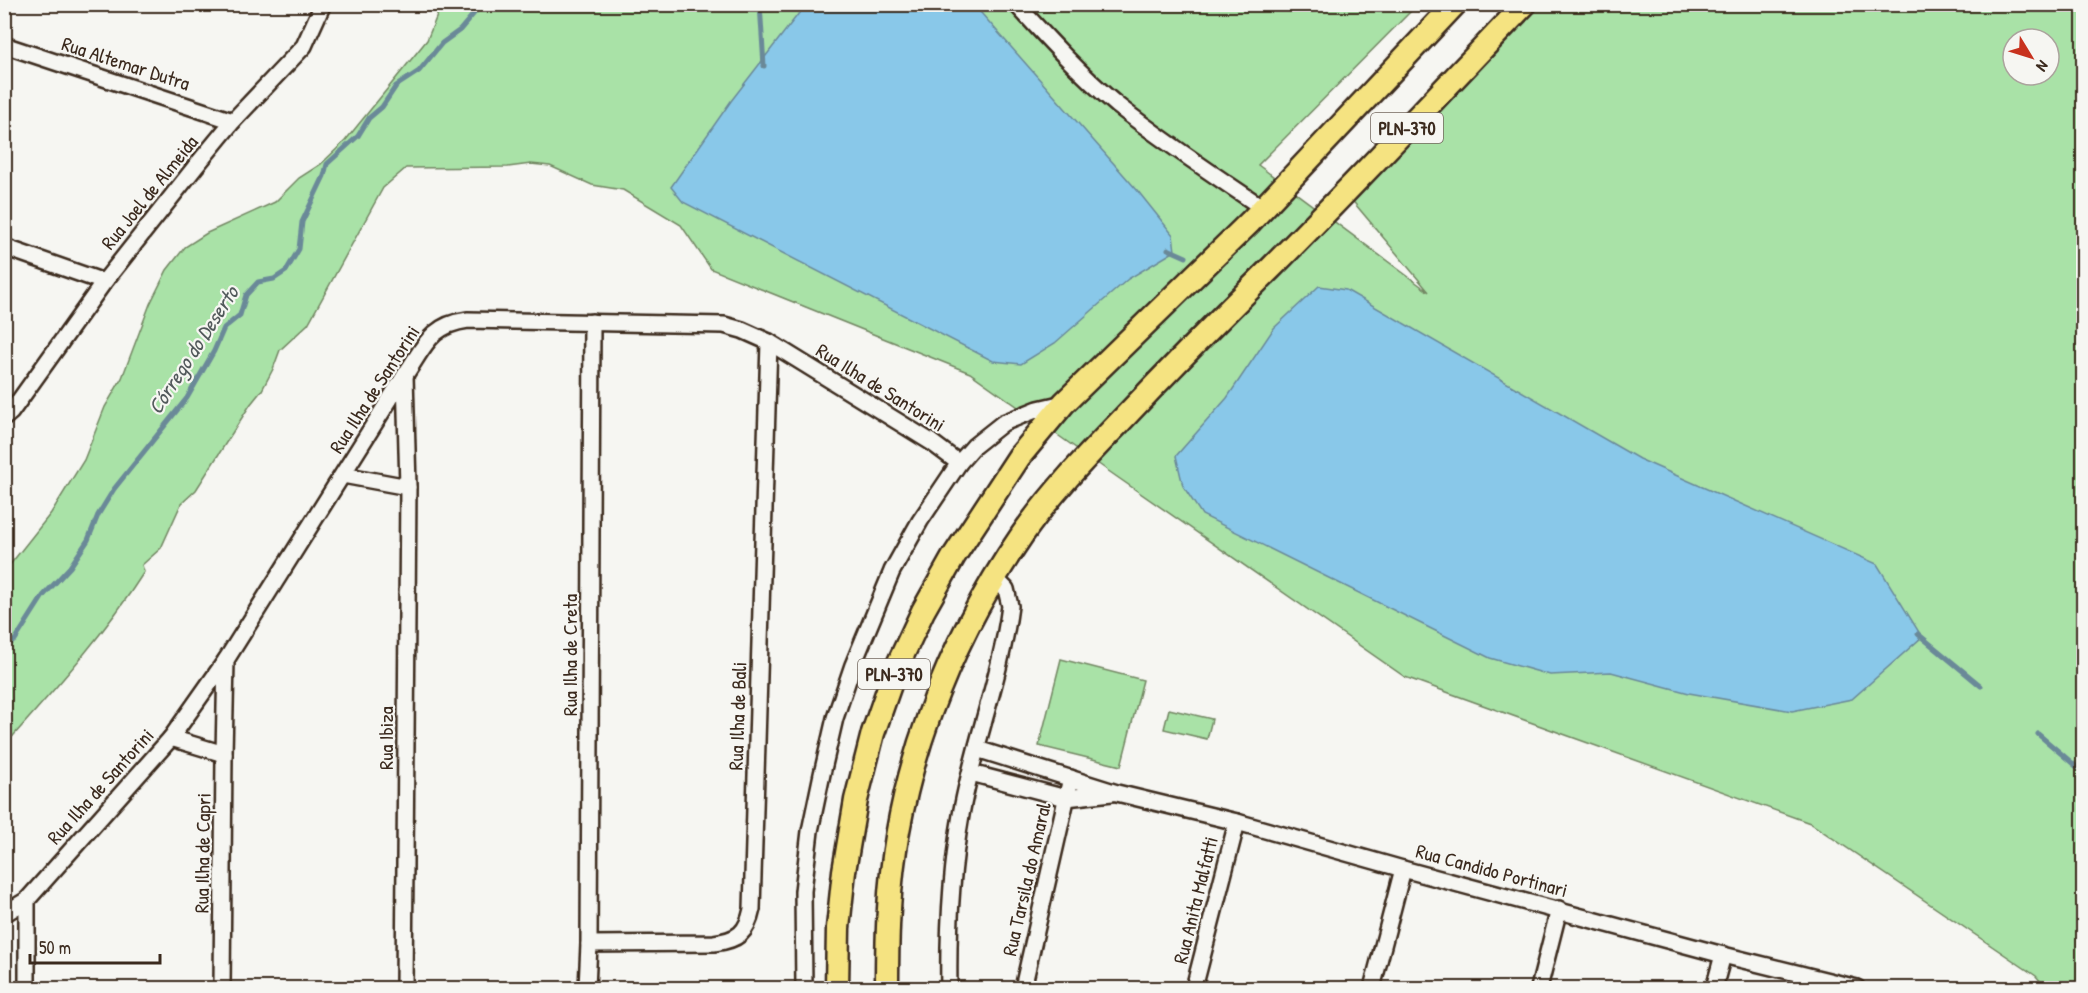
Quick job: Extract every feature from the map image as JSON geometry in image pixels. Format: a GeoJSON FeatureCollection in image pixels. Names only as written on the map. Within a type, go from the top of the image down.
{"type":"FeatureCollection","features":[{"type":"Feature","properties":{"kind":"main road","name":"PLN-370"},"geometry":{"type":"LineString","coordinates":[[837,988],[838,928],[843,882],[856,800],[873,733],[894,673],[923,611],[954,556],[1019,457],[1064,403],[1263,208],[1455,4]]}},
{"type":"Feature","properties":{"kind":"main road","name":"PLN-370"},"geometry":{"type":"LineString","coordinates":[[887,988],[889,907],[896,845],[923,732],[944,678],[995,578],[1023,534],[1057,490],[1171,367],[1288,251],[1525,4]]}},
{"type":"Feature","properties":{"kind":"street","name":"Rua Joel de Almeida"},"geometry":{"type":"LineString","coordinates":[[8,415],[104,282],[233,121],[304,46],[323,4]]}},
{"type":"Feature","properties":{"kind":"street"},"geometry":{"type":"LineString","coordinates":[[1016,4],[1116,103],[1263,208]]}},
{"type":"Feature","properties":{"kind":"street","name":"Rua Altemar Dutra"},"geometry":{"type":"LineString","coordinates":[[4,45],[233,121]]}},
{"type":"Feature","properties":{"kind":"street"},"geometry":{"type":"LineString","coordinates":[[4,247],[104,282]]}},
{"type":"Feature","properties":{"kind":"street","name":"Rua Ilha de Santorini"},"geometry":{"type":"LineString","coordinates":[[4,914],[27,900],[171,738],[226,660],[405,375],[432,335],[444,326],[456,322],[724,325],[769,342],[931,442],[959,463]]}},
{"type":"Feature","properties":{"kind":"street","name":"Rua Ilha de Creta"},"geometry":{"type":"LineString","coordinates":[[587,988],[592,322]]}},
{"type":"Feature","properties":{"kind":"street","name":"Rua Ilha de Bali"},"geometry":{"type":"LineString","coordinates":[[589,944],[730,941],[744,929],[750,920],[753,897],[769,342]]}},
{"type":"Feature","properties":{"kind":"street","name":"Rua Ibiza"},"geometry":{"type":"LineString","coordinates":[[404,988],[408,487],[405,375]]}},
{"type":"Feature","properties":{"kind":"street"},"geometry":{"type":"LineString","coordinates":[[804,988],[803,891],[810,831],[835,718],[853,665],[892,571],[920,521],[959,463],[974,447],[1003,423],[1038,409],[1064,403]]}},
{"type":"Feature","properties":{"kind":"street"},"geometry":{"type":"LineString","coordinates":[[343,475],[408,487]]}},
{"type":"Feature","properties":{"kind":"street"},"geometry":{"type":"LineString","coordinates":[[949,988],[952,881],[961,814],[989,706],[1010,606],[1006,589],[995,578]]}},
{"type":"Feature","properties":{"kind":"street","name":"Rua Ilha de Capri"},"geometry":{"type":"LineString","coordinates":[[222,988],[226,660]]}},
{"type":"Feature","properties":{"kind":"street"},"geometry":{"type":"LineString","coordinates":[[171,738],[224,754]]}},
{"type":"Feature","properties":{"kind":"street","name":"Rua Candido Portinari"},"geometry":{"type":"LineString","coordinates":[[977,749],[1117,793],[1237,822],[1723,955],[1857,988]]}},
{"type":"Feature","properties":{"kind":"street","name":"Rua Candido Portinari"},"geometry":{"type":"LineString","coordinates":[[971,773],[1066,798],[1117,793]]}},
{"type":"Feature","properties":{"kind":"street","name":"Rua Tarsila do Amaral"},"geometry":{"type":"LineString","coordinates":[[1023,988],[1071,778]]}},
{"type":"Feature","properties":{"kind":"street","name":"Rua Anita Malfatti"},"geometry":{"type":"LineString","coordinates":[[1194,988],[1237,822]]}},
{"type":"Feature","properties":{"kind":"street"},"geometry":{"type":"LineString","coordinates":[[1372,988],[1403,869]]}},
{"type":"Feature","properties":{"kind":"street"},"geometry":{"type":"LineString","coordinates":[[27,900],[27,988]]}},
{"type":"Feature","properties":{"kind":"street"},"geometry":{"type":"LineString","coordinates":[[1539,988],[1559,909]]}},
{"type":"Feature","properties":{"kind":"street"},"geometry":{"type":"LineString","coordinates":[[1714,988],[1723,955]]}},
{"type":"Feature","properties":{"kind":"green space"},"geometry":{"type":"Polygon","coordinates":[[[438,5],[1417,5],[1258,165],[1429,292],[1345,192],[1524,5],[2083,5],[2083,988],[2046,988],[2036,976],[1810,823],[1405,677],[970,373],[711,269],[681,225],[623,190],[592,185],[550,166],[531,164],[508,167],[406,168],[383,188],[308,324],[280,350],[262,390],[196,490],[181,504],[161,548],[142,565],[144,572],[95,640],[5,745],[5,571],[51,513],[84,460],[105,407],[122,378],[150,304],[167,270],[185,247],[207,233],[275,202],[299,178],[321,164],[345,141],[427,40],[438,13],[438,5]]]}},
{"type":"Feature","properties":{"kind":"green space"},"geometry":{"type":"Polygon","coordinates":[[[1061,659],[1143,680],[1121,766],[1039,746],[1061,659]]]}},
{"type":"Feature","properties":{"kind":"green space"},"geometry":{"type":"Polygon","coordinates":[[[1169,709],[1212,719],[1207,739],[1164,729],[1169,709]]]}},
{"type":"Feature","properties":{"kind":"water"},"geometry":{"type":"Polygon","coordinates":[[[806,4],[974,5],[1137,190],[1173,235],[1175,251],[1128,279],[1055,343],[1021,364],[993,361],[683,202],[671,187],[731,101],[806,4]]]}},
{"type":"Feature","properties":{"kind":"water"},"geometry":{"type":"Polygon","coordinates":[[[1319,286],[1346,290],[1639,459],[1877,564],[1922,637],[1852,699],[1792,711],[1689,693],[1611,672],[1550,675],[1490,658],[1202,515],[1183,486],[1176,456],[1227,398],[1274,328],[1319,286]]]}},
{"type":"Feature","properties":{"kind":"waterway","name":"Córrego do Deserto"},"geometry":{"type":"LineString","coordinates":[[4,648],[15,640],[43,596],[70,567],[88,540],[98,515],[114,489],[187,398],[214,351],[224,328],[240,315],[246,295],[258,282],[274,279],[286,271],[299,249],[302,222],[324,176],[327,164],[358,136],[369,118],[382,107],[396,86],[419,71],[442,43],[460,30],[482,4]]}},
{"type":"Feature","properties":{"kind":"waterway"},"geometry":{"type":"LineString","coordinates":[[760,4],[764,66]]}},
{"type":"Feature","properties":{"kind":"waterway"},"geometry":{"type":"LineString","coordinates":[[1168,249],[1186,257]]}},
{"type":"Feature","properties":{"kind":"waterway"},"geometry":{"type":"LineString","coordinates":[[1918,634],[1981,686]]}},
{"type":"Feature","properties":{"kind":"waterway"},"geometry":{"type":"LineString","coordinates":[[2038,734],[2084,773]]}}]}
